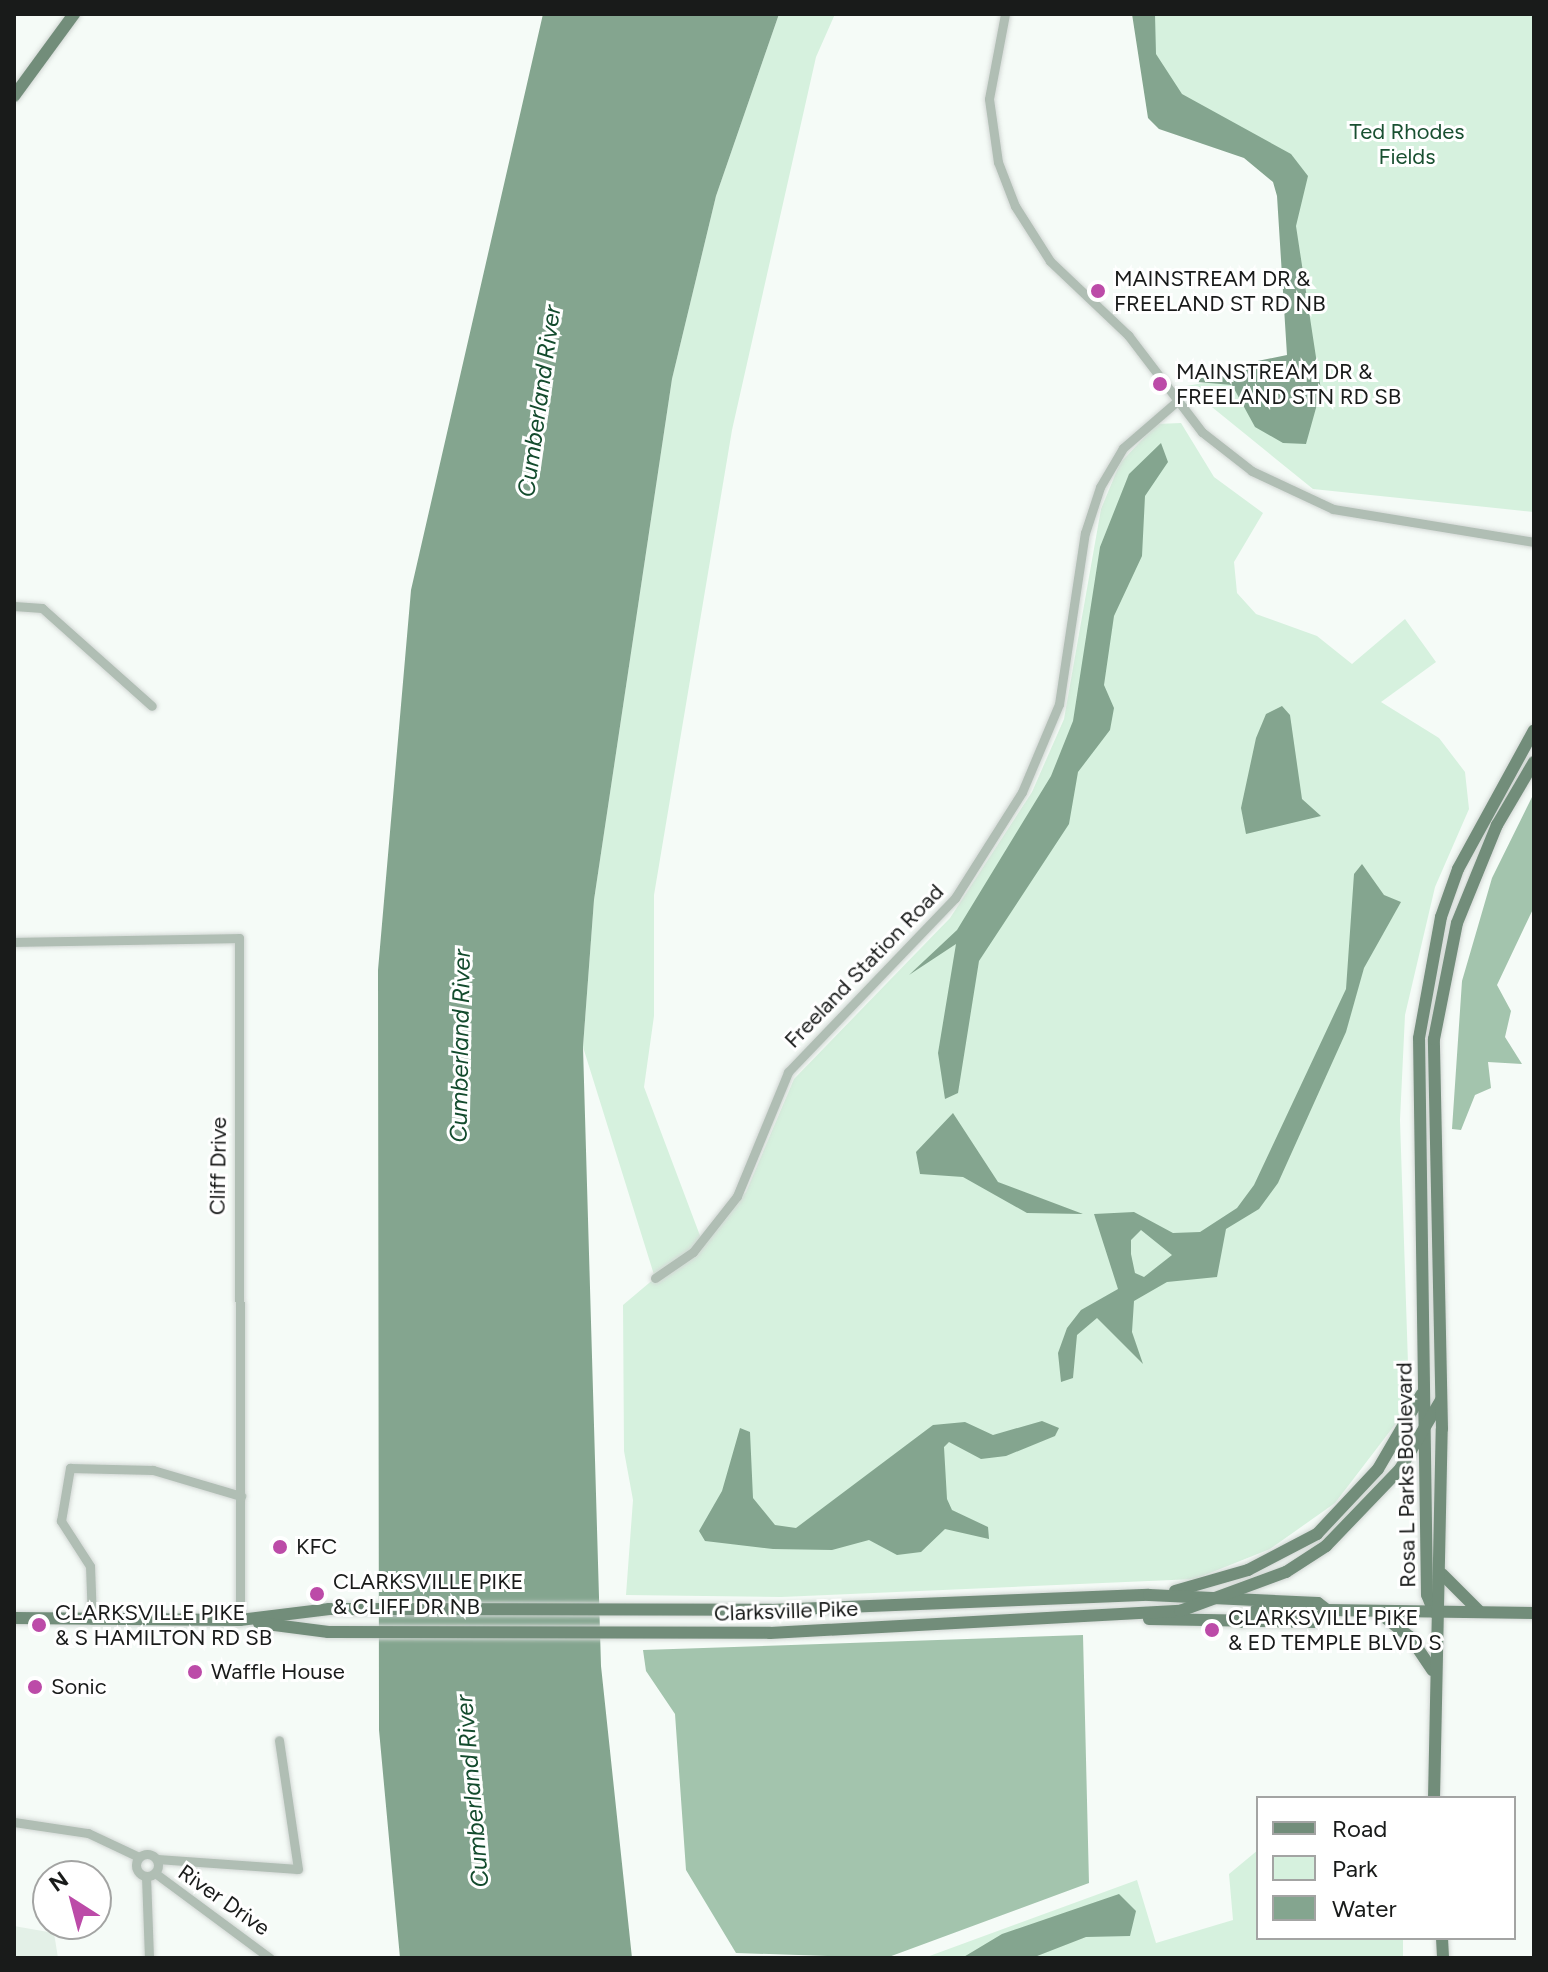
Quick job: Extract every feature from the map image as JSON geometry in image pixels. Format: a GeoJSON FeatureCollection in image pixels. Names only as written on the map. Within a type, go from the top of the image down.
{"type":"FeatureCollection","features":[{"type":"Feature","properties":{"kind":"main road"},"geometry":{"type":"LineString","coordinates":[[14,96],[74,14]]}},
{"type":"Feature","properties":{"kind":"main road","name":"Rosa L Parks Boulevard"},"geometry":{"type":"LineString","coordinates":[[1434,1612],[1427,1595],[1419,1038],[1426,982],[1441,917],[1474,830],[1534,730]]}},
{"type":"Feature","properties":{"kind":"main road","name":"Rosa L Parks Boulevard"},"geometry":{"type":"LineString","coordinates":[[1434,1612],[1441,1573],[1441,1400],[1434,1039],[1457,923],[1497,825],[1534,762]]}},
{"type":"Feature","properties":{"kind":"main road"},"geometry":{"type":"LineString","coordinates":[[1149,1595],[1227,1578],[1317,1534],[1378,1469],[1424,1384]]}},
{"type":"Feature","properties":{"kind":"main road"},"geometry":{"type":"LineString","coordinates":[[1143,1615],[1216,1599],[1286,1572],[1326,1546],[1362,1516],[1426,1433],[1441,1400]]}},
{"type":"Feature","properties":{"kind":"main road"},"geometry":{"type":"LineString","coordinates":[[1441,1573],[1482,1612]]}},
{"type":"Feature","properties":{"kind":"main road","name":"Clarksville Pike"},"geometry":{"type":"LineString","coordinates":[[14,1618],[240,1620],[329,1609],[668,1610],[1149,1595],[1378,1612],[1534,1613]]}},
{"type":"Feature","properties":{"kind":"main road","name":"Clarksville Pike"},"geometry":{"type":"LineString","coordinates":[[240,1620],[328,1632],[668,1634],[1143,1615],[1151,1621],[1315,1622],[1322,1607]]}},
{"type":"Feature","properties":{"kind":"main road"},"geometry":{"type":"LineString","coordinates":[[1378,1612],[1414,1642],[1434,1674]]}},
{"type":"Feature","properties":{"kind":"main road"},"geometry":{"type":"LineString","coordinates":[[1434,1612],[1434,1796]]}},
{"type":"Feature","properties":{"kind":"street"},"geometry":{"type":"LineString","coordinates":[[1005,14],[989,99],[996,152],[1015,206],[1050,261],[1128,335],[1175,403],[1242,464],[1321,505],[1374,520],[1534,542]]}},
{"type":"Feature","properties":{"kind":"street","name":"Freeland Station Road"},"geometry":{"type":"LineString","coordinates":[[655,1278],[693,1252],[737,1196],[788,1072],[955,898],[1022,792],[1059,704],[1085,533],[1100,487],[1123,448],[1175,403]]}},
{"type":"Feature","properties":{"kind":"street"},"geometry":{"type":"LineString","coordinates":[[14,606],[42,608],[152,706]]}},
{"type":"Feature","properties":{"kind":"street","name":"Cliff Drive"},"geometry":{"type":"LineString","coordinates":[[14,942],[239,938],[234,1352],[241,1496],[240,1620]]}},
{"type":"Feature","properties":{"kind":"street"},"geometry":{"type":"LineString","coordinates":[[92,1620],[90,1566],[61,1521],[70,1468],[153,1470],[241,1496]]}},
{"type":"Feature","properties":{"kind":"street"},"geometry":{"type":"LineString","coordinates":[[14,1822],[88,1833],[139,1857],[298,1869],[279,1740]]}},
{"type":"Feature","properties":{"kind":"street"},"geometry":{"type":"LineString","coordinates":[[139,1857],[136,1869],[151,1875]]}},
{"type":"Feature","properties":{"kind":"street"},"geometry":{"type":"LineString","coordinates":[[149,1958],[151,1875],[157,1859]]}},
{"type":"Feature","properties":{"kind":"street","name":"River Drive"},"geometry":{"type":"LineString","coordinates":[[151,1875],[270,1958]]}},
{"type":"Feature","properties":{"kind":"shaded area"},"geometry":{"type":"Polygon","coordinates":[[[1534,793],[1534,907],[1497,985],[1511,1011],[1505,1037],[1522,1064],[1488,1062],[1491,1088],[1475,1095],[1461,1130],[1452,1129],[1462,981],[1492,878],[1534,793]]]}},
{"type":"Feature","properties":{"kind":"shaded area"},"geometry":{"type":"Polygon","coordinates":[[[1083,1635],[1089,1883],[886,1958],[736,1953],[686,1870],[675,1714],[646,1671],[643,1650],[1083,1635]]]}},
{"type":"Feature","properties":{"kind":"shaded area"},"geometry":{"type":"Polygon","coordinates":[[[14,1926],[32,1929],[32,1940],[55,1940],[58,1958],[14,1958],[14,1926]]]}},
{"type":"Feature","properties":{"kind":"green space"},"geometry":{"type":"Polygon","coordinates":[[[779,14],[835,14],[816,57],[732,430],[654,895],[654,1016],[644,1087],[702,1241],[746,1192],[794,1079],[950,918],[1032,792],[1064,719],[1101,509],[1120,463],[1157,424],[1181,423],[1214,477],[1263,513],[1234,562],[1237,593],[1256,614],[1317,636],[1352,664],[1405,619],[1436,662],[1381,702],[1439,738],[1465,772],[1469,809],[1435,887],[1405,1015],[1400,1120],[1409,1394],[1397,1422],[1335,1503],[1270,1549],[1195,1579],[781,1597],[626,1595],[633,1500],[624,1451],[623,1305],[655,1278],[583,1047],[594,900],[672,379],[716,196],[779,14]]]}},
{"type":"Feature","properties":{"kind":"green space","name":"Ted Rhodes Fields"},"geometry":{"type":"Polygon","coordinates":[[[1142,14],[1534,14],[1534,512],[1313,489],[1186,386],[1293,368],[1286,183],[1241,146],[1161,114],[1142,14]]]}},
{"type":"Feature","properties":{"kind":"green space"},"geometry":{"type":"Polygon","coordinates":[[[1256,1852],[1256,1940],[1403,1940],[1403,1958],[924,1958],[1137,1880],[1156,1943],[1233,1920],[1229,1874],[1256,1852]]]}},
{"type":"Feature","properties":{"kind":"water","name":"Cumberland River"},"geometry":{"type":"Polygon","coordinates":[[[543,14],[779,14],[716,196],[672,379],[594,900],[583,1047],[601,1666],[632,1958],[400,1958],[379,1730],[378,970],[411,590],[543,14]]]}},
{"type":"Feature","properties":{"kind":"water"},"geometry":{"type":"Polygon","coordinates":[[[1132,14],[1155,14],[1156,54],[1182,94],[1291,154],[1308,176],[1296,226],[1321,390],[1306,444],[1283,443],[1255,427],[1232,385],[1197,382],[1209,371],[1287,355],[1277,196],[1273,182],[1244,158],[1159,129],[1148,118],[1132,14]]]}},
{"type":"Feature","properties":{"kind":"water"},"geometry":{"type":"Polygon","coordinates":[[[1161,443],[1168,462],[1145,496],[1142,556],[1114,616],[1104,685],[1114,708],[1110,730],[1078,772],[1069,824],[979,961],[958,1093],[945,1099],[938,1053],[956,944],[909,975],[957,930],[1051,776],[1073,721],[1100,547],[1129,474],[1161,443]]]}},
{"type":"Feature","properties":{"kind":"water"},"geometry":{"type":"Polygon","coordinates":[[[1282,706],[1290,715],[1302,799],[1321,816],[1246,834],[1241,808],[1256,738],[1266,714],[1282,706]]]}},
{"type":"Feature","properties":{"kind":"water"},"geometry":{"type":"Polygon","coordinates":[[[1362,864],[1384,895],[1401,902],[1364,968],[1346,1032],[1278,1183],[1259,1209],[1226,1229],[1217,1277],[1167,1282],[1134,1301],[1132,1332],[1143,1364],[1097,1318],[1077,1335],[1073,1378],[1061,1382],[1058,1353],[1067,1328],[1081,1310],[1118,1289],[1094,1214],[1134,1212],[1173,1233],[1200,1232],[1237,1208],[1254,1185],[1346,989],[1354,874],[1362,864]],[[1141,1230],[1131,1240],[1135,1273],[1144,1277],[1172,1255],[1141,1230]]]}},
{"type":"Feature","properties":{"kind":"water"},"geometry":{"type":"Polygon","coordinates":[[[953,1113],[998,1182],[1083,1214],[1027,1213],[963,1177],[920,1174],[916,1152],[953,1113]]]}},
{"type":"Feature","properties":{"kind":"water"},"geometry":{"type":"Polygon","coordinates":[[[1042,1421],[1059,1428],[1055,1436],[1006,1456],[981,1459],[949,1442],[944,1447],[947,1499],[952,1510],[988,1527],[989,1539],[945,1529],[921,1552],[897,1555],[869,1540],[832,1550],[773,1549],[705,1541],[699,1531],[722,1491],[740,1428],[750,1432],[753,1498],[775,1525],[796,1528],[933,1425],[965,1422],[993,1435],[1042,1421]]]}},
{"type":"Feature","properties":{"kind":"water"},"geometry":{"type":"Polygon","coordinates":[[[1119,1894],[1136,1911],[1130,1936],[1086,1937],[1032,1958],[962,1958],[1002,1934],[1119,1894]]]}},
{"type":"Feature","properties":{"kind":"place","name":"MAINSTREAM DR & FREELAND ST RD NB"},"geometry":{"type":"Point","coordinates":[1098,291]}},
{"type":"Feature","properties":{"kind":"place","name":"MAINSTREAM DR & FREELAND STN RD SB"},"geometry":{"type":"Point","coordinates":[1160,384]}},
{"type":"Feature","properties":{"kind":"place","name":"KFC"},"geometry":{"type":"Point","coordinates":[280,1547]}},
{"type":"Feature","properties":{"kind":"place","name":"CLARKSVILLE PIKE & CLIFF DR NB"},"geometry":{"type":"Point","coordinates":[317,1594]}},
{"type":"Feature","properties":{"kind":"place","name":"CLARKSVILLE PIKE & S HAMILTON RD SB"},"geometry":{"type":"Point","coordinates":[39,1625]}},
{"type":"Feature","properties":{"kind":"place","name":"CLARKSVILLE PIKE & ED TEMPLE BLVD S"},"geometry":{"type":"Point","coordinates":[1212,1630]}},
{"type":"Feature","properties":{"kind":"place","name":"Waffle House"},"geometry":{"type":"Point","coordinates":[195,1672]}},
{"type":"Feature","properties":{"kind":"place","name":"Sonic"},"geometry":{"type":"Point","coordinates":[35,1687]}}]}
